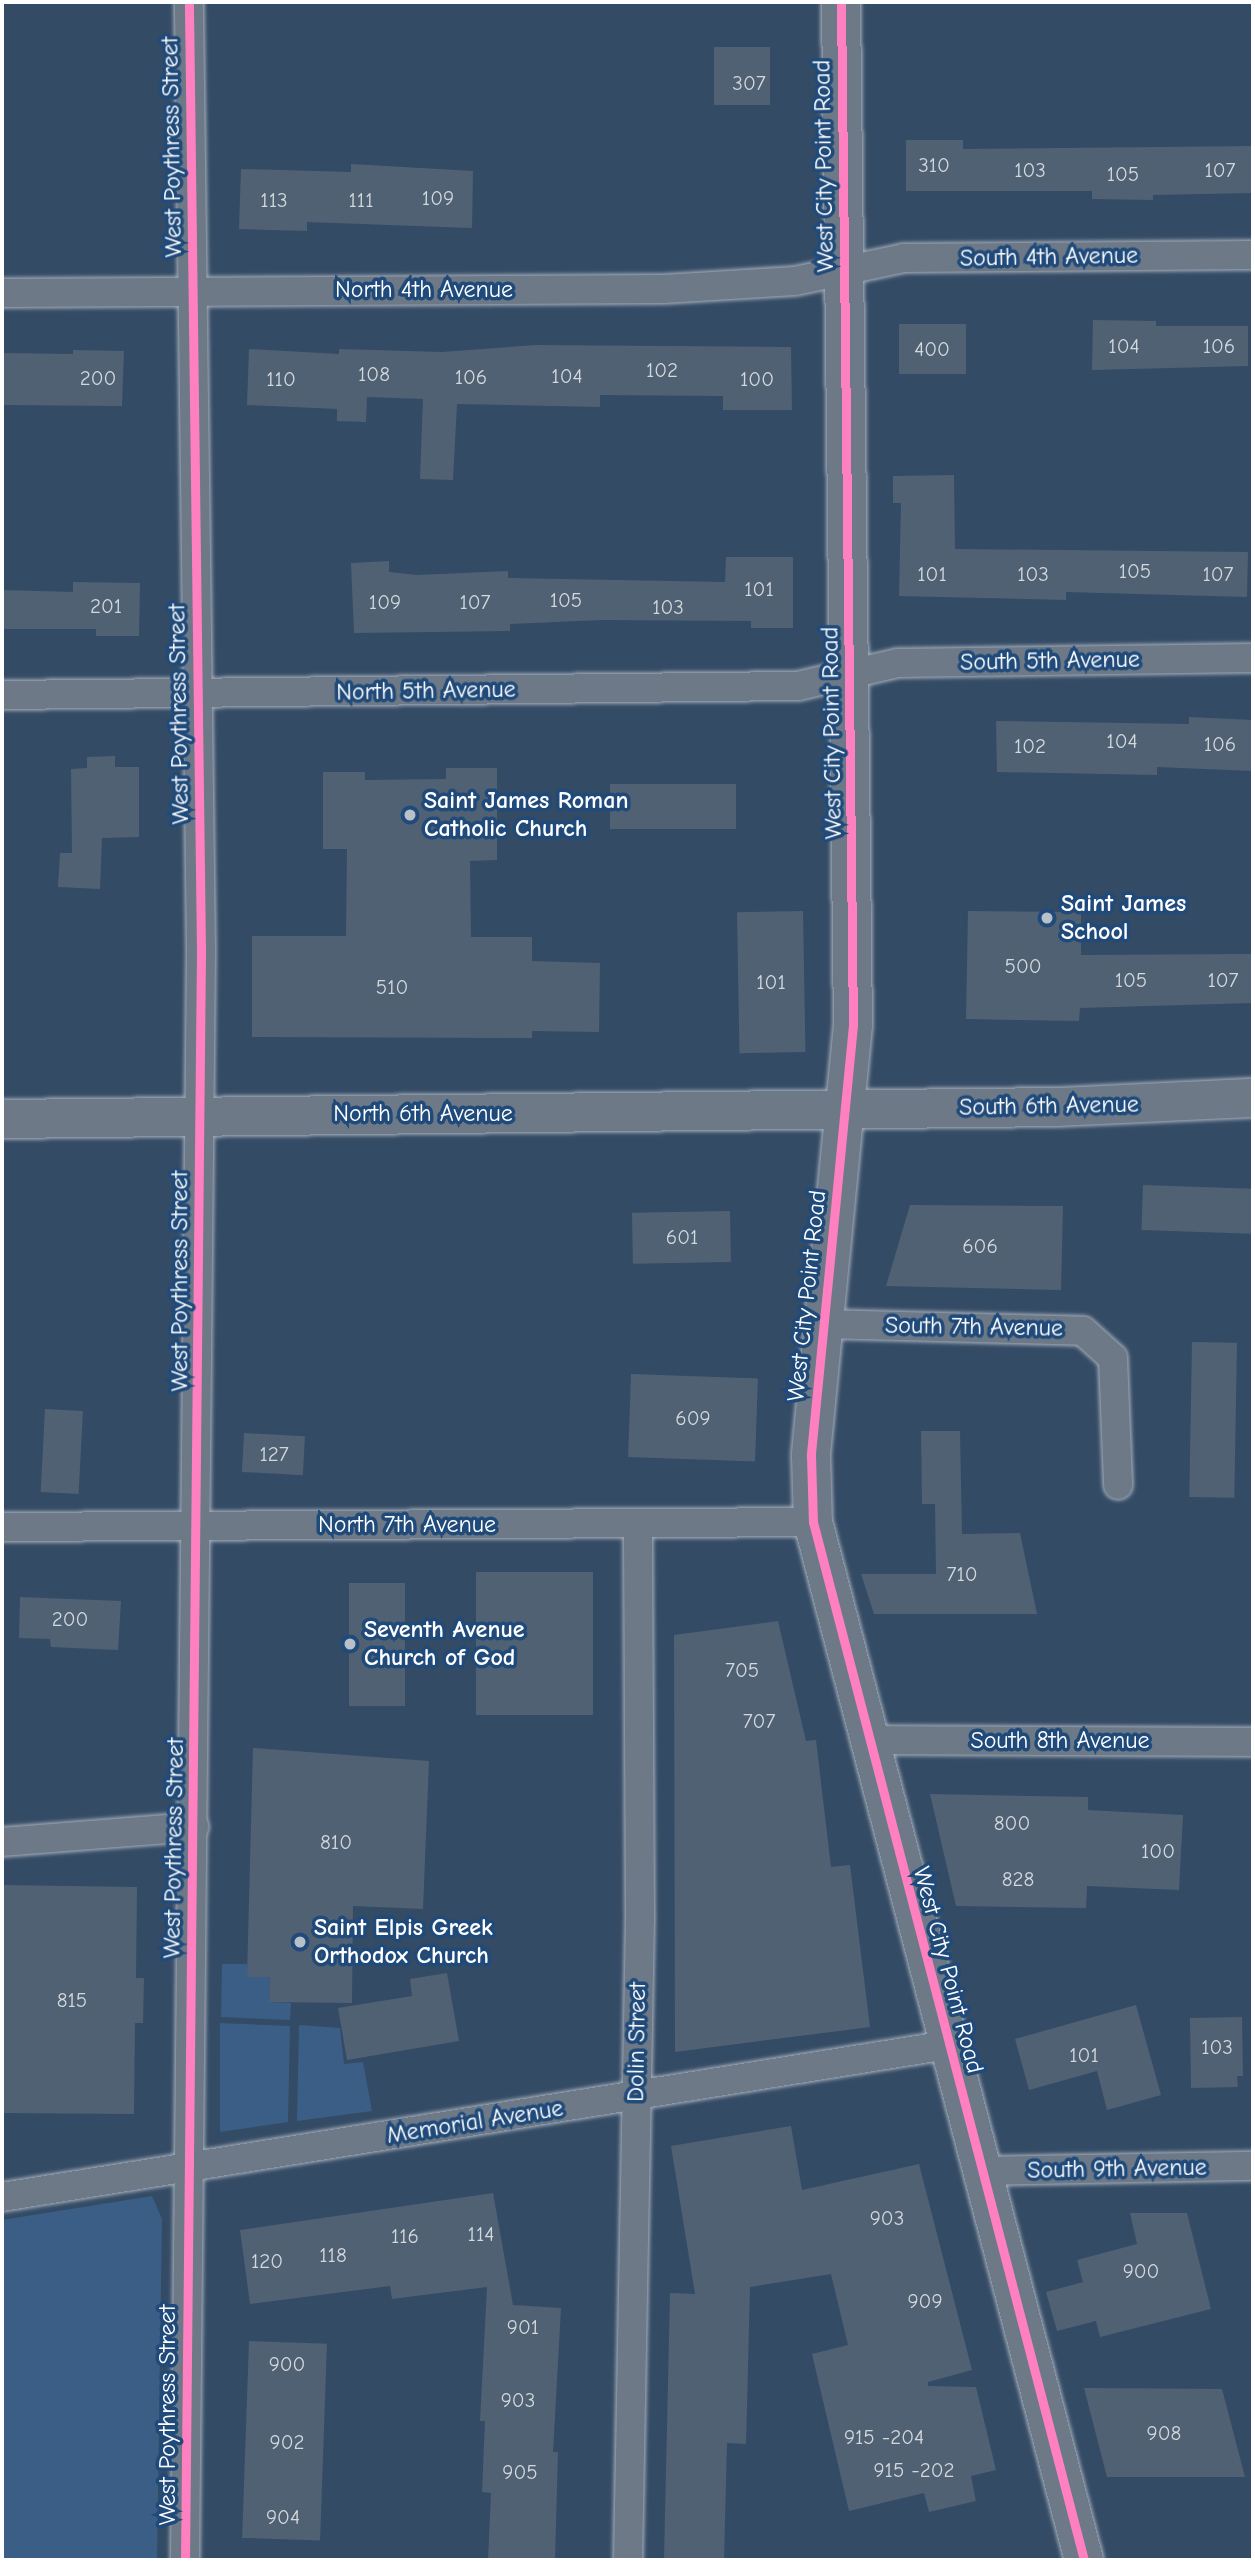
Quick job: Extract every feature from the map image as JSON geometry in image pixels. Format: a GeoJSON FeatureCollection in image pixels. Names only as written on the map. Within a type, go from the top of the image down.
{"type":"FeatureCollection","features":[{"type":"Feature","properties":{"kind":"street","name":"West Poythress Street"},"geometry":{"type":"LineString","coordinates":[[185,2560],[198,1527],[200,1115],[190,2]]}},
{"type":"Feature","properties":{"kind":"street","name":"West City Point Road"},"geometry":{"type":"LineString","coordinates":[[841,2],[853,1025],[811,1456],[813,1522],[867,1740],[1084,2560]]}},
{"type":"Feature","properties":{"kind":"street","name":"South 4th Avenue"},"geometry":{"type":"LineString","coordinates":[[845,268],[905,258],[1253,255]]}},
{"type":"Feature","properties":{"kind":"street","name":"North 4th Avenue"},"geometry":{"type":"LineString","coordinates":[[2,293],[664,289],[795,281],[845,268]]}},
{"type":"Feature","properties":{"kind":"street","name":"South 5th Avenue"},"geometry":{"type":"LineString","coordinates":[[849,675],[898,663],[1253,658]]}},
{"type":"Feature","properties":{"kind":"street","name":"North 5th Avenue"},"geometry":{"type":"LineString","coordinates":[[2,695],[799,686],[849,675]]}},
{"type":"Feature","properties":{"kind":"street","name":"South 6th Avenue"},"geometry":{"type":"LineString","coordinates":[[845,1110],[1253,1098]]}},
{"type":"Feature","properties":{"kind":"street","name":"North 6th Avenue"},"geometry":{"type":"LineString","coordinates":[[2,1119],[845,1110]]}},
{"type":"Feature","properties":{"kind":"street","name":"South 7th Avenue"},"geometry":{"type":"LineString","coordinates":[[823,1324],[1083,1331],[1113,1358],[1118,1485]]}},
{"type":"Feature","properties":{"kind":"street","name":"North 7th Avenue"},"geometry":{"type":"LineString","coordinates":[[2,1527],[813,1522]]}},
{"type":"Feature","properties":{"kind":"street","name":"Dolin Street"},"geometry":{"type":"LineString","coordinates":[[628,2560],[636,2097],[638,1523]]}},
{"type":"Feature","properties":{"kind":"street","name":"South 8th Avenue"},"geometry":{"type":"LineString","coordinates":[[867,1740],[1253,1742]]}},
{"type":"Feature","properties":{"kind":"street"},"geometry":{"type":"LineString","coordinates":[[2,1842],[194,1827]]}},
{"type":"Feature","properties":{"kind":"street","name":"Memorial Avenue"},"geometry":{"type":"LineString","coordinates":[[2,2197],[948,2045]]}},
{"type":"Feature","properties":{"kind":"street","name":"South 9th Avenue"},"geometry":{"type":"LineString","coordinates":[[982,2171],[1253,2166]]}},
{"type":"Feature","properties":{"kind":"shaded area"},"geometry":{"type":"Polygon","coordinates":[[[222,1964],[247,1964],[247,1977],[270,1977],[269,2002],[291,2003],[290,2020],[221,2017],[222,1964]]]}},
{"type":"Feature","properties":{"kind":"shaded area"},"geometry":{"type":"Polygon","coordinates":[[[220,2023],[290,2026],[288,2122],[220,2132],[220,2023]]]}},
{"type":"Feature","properties":{"kind":"shaded area"},"geometry":{"type":"Polygon","coordinates":[[[299,2025],[340,2028],[344,2064],[363,2062],[372,2111],[297,2121],[299,2025]]]}},
{"type":"Feature","properties":{"kind":"shaded area"},"geometry":{"type":"Polygon","coordinates":[[[152,2196],[162,2219],[157,2560],[2,2560],[2,2220],[152,2196]]]}},
{"type":"Feature","properties":{"kind":"building"},"geometry":{"type":"Polygon","coordinates":[[[714,47],[770,47],[770,105],[714,105],[714,47]]]}},
{"type":"Feature","properties":{"kind":"building"},"geometry":{"type":"Polygon","coordinates":[[[906,140],[963,140],[963,149],[1253,146],[1253,193],[1153,195],[1153,200],[1092,199],[1092,191],[906,191],[906,140]]]}},
{"type":"Feature","properties":{"kind":"building"},"geometry":{"type":"Polygon","coordinates":[[[351,164],[473,171],[472,228],[307,222],[307,231],[239,229],[241,169],[351,172],[351,164]]]}},
{"type":"Feature","properties":{"kind":"building"},"geometry":{"type":"Polygon","coordinates":[[[1093,320],[1156,321],[1156,326],[1248,326],[1248,366],[1092,370],[1093,320]]]}},
{"type":"Feature","properties":{"kind":"building"},"geometry":{"type":"Polygon","coordinates":[[[899,324],[966,324],[966,374],[899,374],[899,324]]]}},
{"type":"Feature","properties":{"kind":"building"},"geometry":{"type":"Polygon","coordinates":[[[535,345],[791,347],[792,410],[723,410],[723,396],[600,395],[600,407],[457,404],[453,480],[420,479],[423,399],[367,397],[366,422],[337,421],[337,409],[247,405],[249,349],[339,354],[339,349],[442,352],[535,345]]]}},
{"type":"Feature","properties":{"kind":"building"},"geometry":{"type":"Polygon","coordinates":[[[73,350],[124,351],[122,406],[2,405],[2,353],[73,354],[73,350]]]}},
{"type":"Feature","properties":{"kind":"building"},"geometry":{"type":"Polygon","coordinates":[[[954,475],[955,549],[1248,552],[1247,597],[1066,592],[1066,600],[899,596],[901,503],[893,503],[893,476],[954,475]]]}},
{"type":"Feature","properties":{"kind":"building"},"geometry":{"type":"Polygon","coordinates":[[[726,557],[793,557],[793,628],[751,628],[751,621],[601,620],[510,624],[510,631],[354,633],[351,563],[389,561],[389,572],[417,575],[508,571],[508,578],[725,582],[726,557]]]}},
{"type":"Feature","properties":{"kind":"building"},"geometry":{"type":"Polygon","coordinates":[[[73,582],[140,583],[139,636],[96,636],[96,629],[2,629],[2,590],[73,592],[73,582]]]}},
{"type":"Feature","properties":{"kind":"building"},"geometry":{"type":"Polygon","coordinates":[[[1189,717],[1253,720],[1253,771],[1157,767],[1157,775],[997,772],[996,721],[1189,724],[1189,717]]]}},
{"type":"Feature","properties":{"kind":"building"},"geometry":{"type":"Polygon","coordinates":[[[115,756],[115,767],[139,767],[139,837],[102,838],[100,889],[58,887],[60,853],[72,853],[71,769],[87,768],[87,757],[115,756]]]}},
{"type":"Feature","properties":{"kind":"building"},"geometry":{"type":"Polygon","coordinates":[[[446,768],[497,768],[497,860],[470,861],[471,937],[532,937],[532,961],[600,963],[599,1032],[532,1031],[532,1038],[252,1037],[252,936],[346,936],[347,849],[323,849],[323,772],[365,772],[365,780],[446,779],[446,768]]]}},
{"type":"Feature","properties":{"kind":"building"},"geometry":{"type":"Polygon","coordinates":[[[610,784],[736,784],[736,829],[610,829],[610,784]]]}},
{"type":"Feature","properties":{"kind":"building"},"geometry":{"type":"Polygon","coordinates":[[[803,911],[805,1052],[739,1053],[737,912],[803,911]]]}},
{"type":"Feature","properties":{"kind":"building"},"geometry":{"type":"Polygon","coordinates":[[[968,911],[1081,912],[1081,955],[1253,954],[1253,1003],[1080,1008],[1079,1021],[966,1019],[968,911]]]}},
{"type":"Feature","properties":{"kind":"building"},"geometry":{"type":"Polygon","coordinates":[[[1143,1185],[1253,1189],[1251,1234],[1141,1230],[1143,1185]]]}},
{"type":"Feature","properties":{"kind":"building"},"geometry":{"type":"Polygon","coordinates":[[[910,1205],[1063,1206],[1061,1290],[886,1286],[910,1205]]]}},
{"type":"Feature","properties":{"kind":"building"},"geometry":{"type":"Polygon","coordinates":[[[730,1211],[731,1262],[633,1264],[632,1213],[730,1211]]]}},
{"type":"Feature","properties":{"kind":"building"},"geometry":{"type":"Polygon","coordinates":[[[1192,1342],[1237,1343],[1234,1498],[1189,1497],[1192,1342]]]}},
{"type":"Feature","properties":{"kind":"building"},"geometry":{"type":"Polygon","coordinates":[[[631,1374],[758,1378],[755,1461],[628,1457],[631,1374]]]}},
{"type":"Feature","properties":{"kind":"building"},"geometry":{"type":"Polygon","coordinates":[[[45,1409],[83,1411],[79,1494],[41,1492],[45,1409]]]}},
{"type":"Feature","properties":{"kind":"building"},"geometry":{"type":"Polygon","coordinates":[[[921,1431],[960,1431],[962,1534],[1020,1533],[1037,1614],[874,1614],[861,1574],[936,1574],[935,1504],[922,1504],[921,1431]]]}},
{"type":"Feature","properties":{"kind":"building"},"geometry":{"type":"Polygon","coordinates":[[[244,1433],[305,1436],[303,1475],[242,1472],[244,1433]]]}},
{"type":"Feature","properties":{"kind":"building"},"geometry":{"type":"Polygon","coordinates":[[[476,1572],[593,1572],[593,1715],[476,1715],[476,1572]]]}},
{"type":"Feature","properties":{"kind":"building"},"geometry":{"type":"Polygon","coordinates":[[[349,1583],[405,1583],[405,1706],[349,1706],[349,1583]]]}},
{"type":"Feature","properties":{"kind":"building"},"geometry":{"type":"Polygon","coordinates":[[[20,1597],[121,1601],[118,1650],[51,1647],[50,1639],[19,1638],[20,1597]]]}},
{"type":"Feature","properties":{"kind":"building"},"geometry":{"type":"Polygon","coordinates":[[[778,1621],[806,1741],[816,1740],[831,1867],[850,1865],[870,2027],[675,2052],[674,1635],[778,1621]]]}},
{"type":"Feature","properties":{"kind":"building"},"geometry":{"type":"Polygon","coordinates":[[[253,1748],[429,1761],[423,1909],[353,1906],[352,2003],[269,2002],[270,1977],[247,1977],[253,1748]]]}},
{"type":"Feature","properties":{"kind":"building"},"geometry":{"type":"Polygon","coordinates":[[[930,1794],[1088,1797],[1088,1810],[1183,1815],[1179,1890],[1087,1886],[1086,1908],[956,1906],[930,1794]]]}},
{"type":"Feature","properties":{"kind":"building"},"geometry":{"type":"Polygon","coordinates":[[[2,1885],[137,1887],[136,1978],[144,1978],[143,2023],[135,2023],[134,2114],[2,2113],[2,1885]]]}},
{"type":"Feature","properties":{"kind":"building"},"geometry":{"type":"Polygon","coordinates":[[[447,1973],[459,2041],[347,2060],[338,2008],[412,1996],[410,1979],[447,1973]]]}},
{"type":"Feature","properties":{"kind":"building"},"geometry":{"type":"Polygon","coordinates":[[[1136,2005],[1161,2095],[1107,2110],[1097,2071],[1029,2090],[1015,2039],[1136,2005]]]}},
{"type":"Feature","properties":{"kind":"building"},"geometry":{"type":"Polygon","coordinates":[[[1242,2017],[1243,2076],[1237,2076],[1238,2087],[1191,2088],[1190,2018],[1242,2017]]]}},
{"type":"Feature","properties":{"kind":"building"},"geometry":{"type":"Polygon","coordinates":[[[791,2126],[802,2190],[919,2164],[972,2370],[928,2382],[928,2386],[976,2387],[996,2470],[971,2476],[976,2501],[929,2512],[924,2493],[849,2511],[812,2354],[848,2345],[831,2274],[750,2287],[746,2444],[727,2443],[724,2560],[664,2560],[670,2293],[695,2294],[671,2146],[791,2126]]]}},
{"type":"Feature","properties":{"kind":"building"},"geometry":{"type":"Polygon","coordinates":[[[493,2193],[513,2305],[561,2308],[553,2452],[558,2452],[555,2560],[488,2560],[491,2493],[482,2492],[485,2421],[480,2421],[487,2287],[392,2299],[390,2286],[250,2304],[240,2230],[493,2193]]]}},
{"type":"Feature","properties":{"kind":"building"},"geometry":{"type":"Polygon","coordinates":[[[1130,2213],[1187,2213],[1211,2309],[1100,2337],[1096,2321],[1057,2331],[1046,2292],[1083,2282],[1077,2260],[1137,2244],[1130,2213]]]}},
{"type":"Feature","properties":{"kind":"building"},"geometry":{"type":"Polygon","coordinates":[[[249,2341],[327,2344],[320,2541],[242,2538],[249,2341]]]}},
{"type":"Feature","properties":{"kind":"building"},"geometry":{"type":"Polygon","coordinates":[[[1084,2388],[1222,2389],[1245,2477],[1107,2477],[1084,2388]]]}},
{"type":"Feature","properties":{"kind":"cycle path"},"geometry":{"type":"LineString","coordinates":[[185,2560],[201,950],[189,2]]}},
{"type":"Feature","properties":{"kind":"cycle path"},"geometry":{"type":"LineString","coordinates":[[841,2],[853,1025],[811,1456],[813,1522],[1084,2560]]}},
{"type":"Feature","properties":{"kind":"place","name":"Saint James Roman Catholic Church"},"geometry":{"type":"Point","coordinates":[410,815]}},
{"type":"Feature","properties":{"kind":"place","name":"Saint James School"},"geometry":{"type":"Point","coordinates":[1047,918]}},
{"type":"Feature","properties":{"kind":"place","name":"Seventh Avenue Church of God"},"geometry":{"type":"Point","coordinates":[350,1644]}},
{"type":"Feature","properties":{"kind":"place","name":"Saint Elpis Greek Orthodox Church"},"geometry":{"type":"Point","coordinates":[300,1942]}}]}
